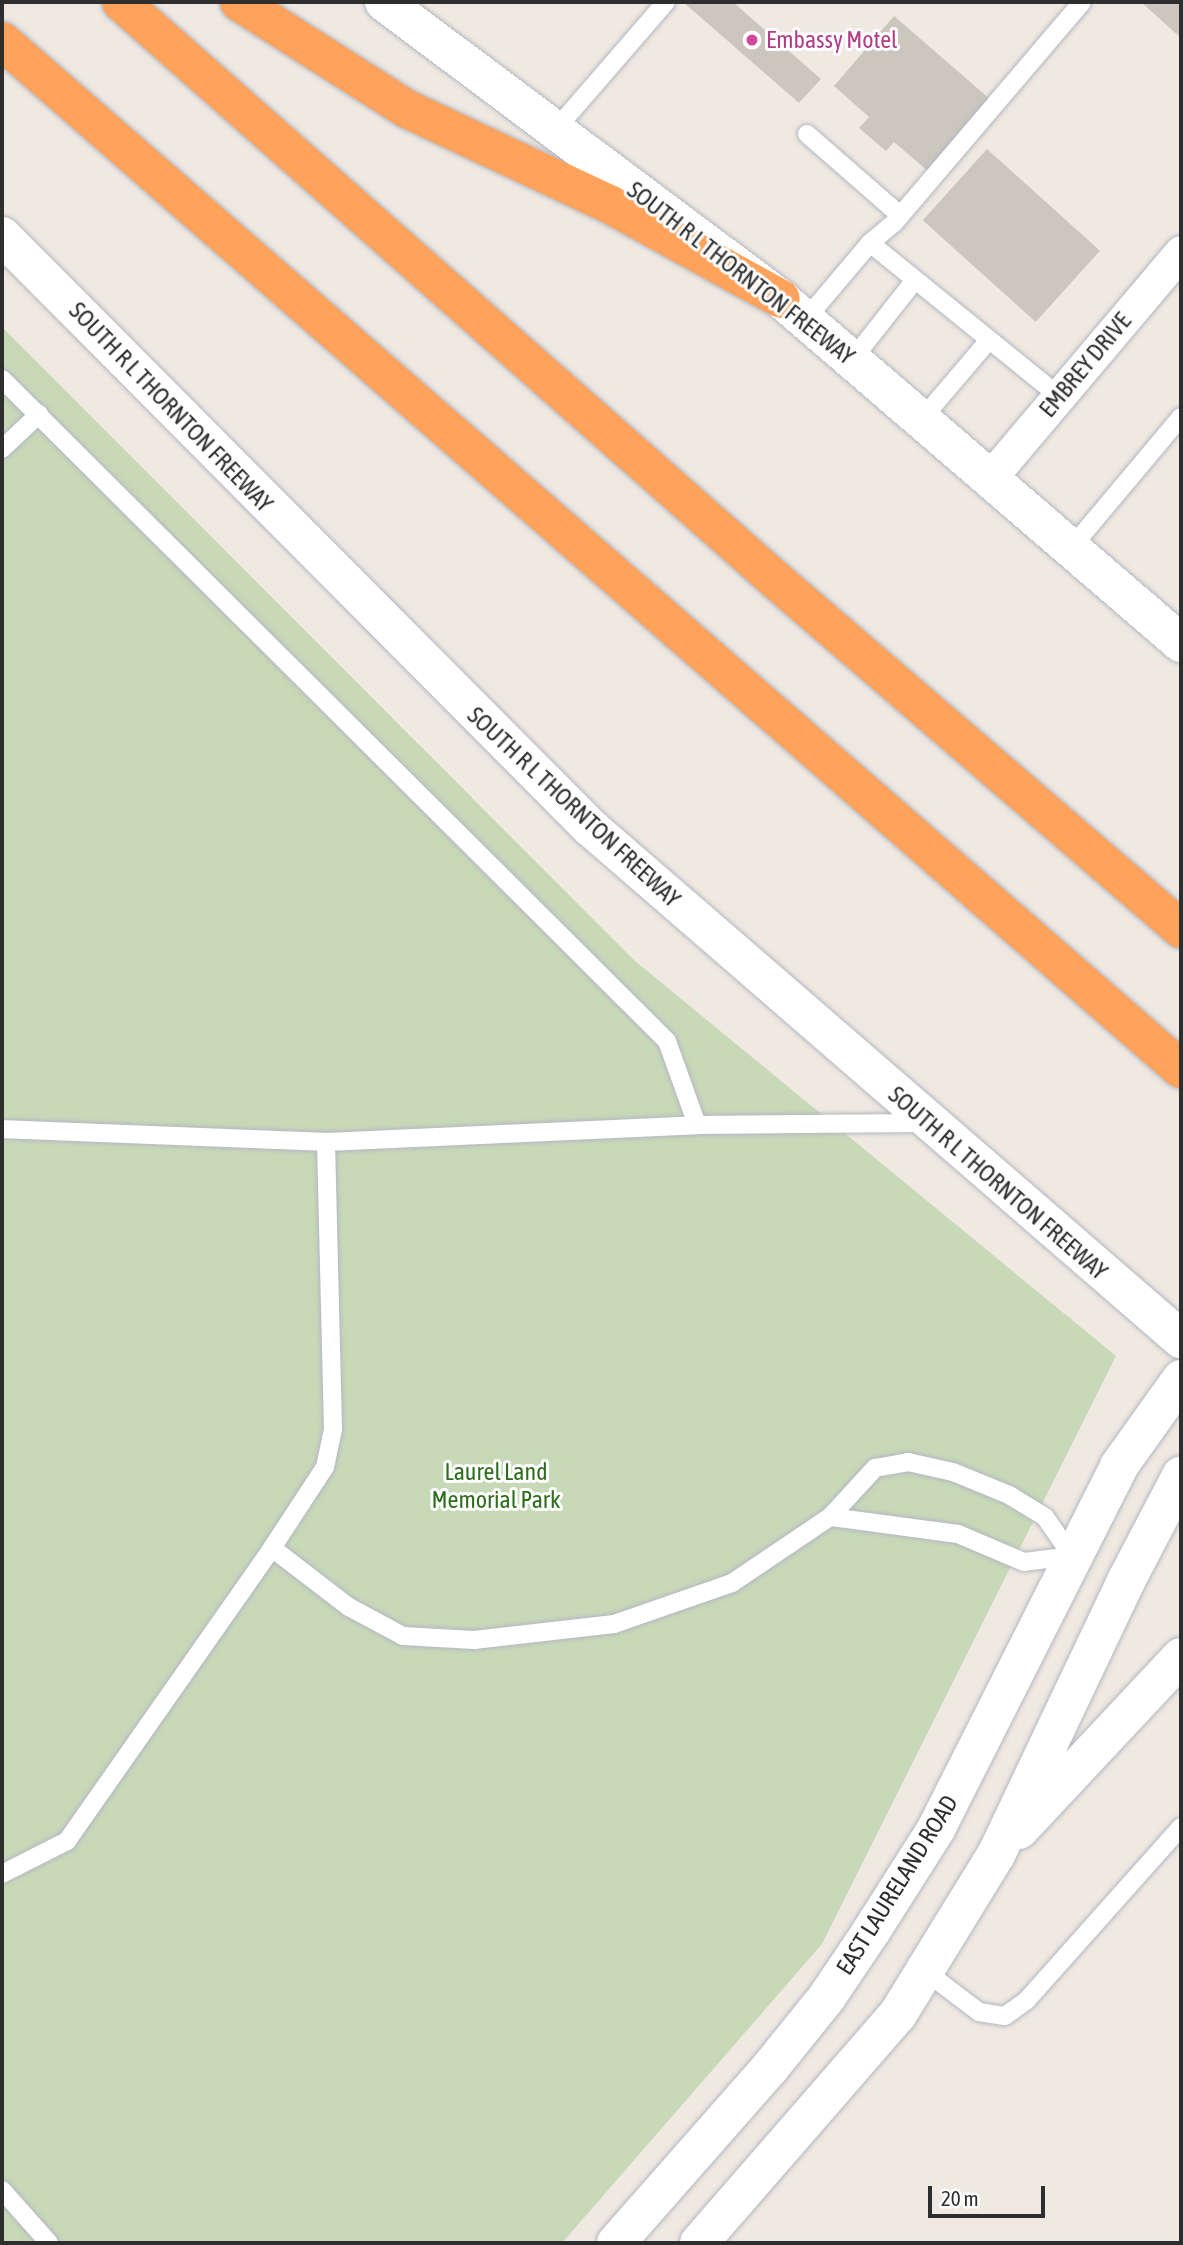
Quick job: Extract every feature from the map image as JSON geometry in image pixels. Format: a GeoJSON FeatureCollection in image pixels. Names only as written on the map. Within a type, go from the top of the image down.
{"type":"FeatureCollection","features":[{"type":"Feature","properties":{"kind":"highway"},"geometry":{"type":"LineString","coordinates":[[121,2],[778,582],[1181,929]]}},
{"type":"Feature","properties":{"kind":"highway"},"geometry":{"type":"LineString","coordinates":[[239,2],[407,109],[609,204],[793,309]]}},
{"type":"Feature","properties":{"kind":"highway"},"geometry":{"type":"LineString","coordinates":[[2,41],[696,650],[1181,1069]]}},
{"type":"Feature","properties":{"kind":"main road","name":"SOUTH R L THORNTON FREEWAY"},"geometry":{"type":"LineString","coordinates":[[392,4],[793,309],[1181,643]]}},
{"type":"Feature","properties":{"kind":"main road","name":"SOUTH R L THORNTON FREEWAY"},"geometry":{"type":"LineString","coordinates":[[2,236],[591,828],[928,1124],[1181,1339]]}},
{"type":"Feature","properties":{"kind":"main road","name":"EAST LAURELAND ROAD"},"geometry":{"type":"LineString","coordinates":[[616,2243],[769,2069],[827,1997],[872,1930],[936,1829],[1119,1466],[1181,1379]]}},
{"type":"Feature","properties":{"kind":"main road"},"geometry":{"type":"LineString","coordinates":[[699,2243],[898,2014],[996,1855],[1126,1581],[1181,1476]]}},
{"type":"Feature","properties":{"kind":"main road"},"geometry":{"type":"LineString","coordinates":[[1072,1556],[1126,1581]]}},
{"type":"Feature","properties":{"kind":"main road"},"geometry":{"type":"LineString","coordinates":[[996,1855],[1181,1657]]}},
{"type":"Feature","properties":{"kind":"street","name":"EMBREY DRIVE"},"geometry":{"type":"LineString","coordinates":[[989,479],[1181,252]]}},
{"type":"Feature","properties":{"kind":"lane"},"geometry":{"type":"LineString","coordinates":[[556,129],[666,2]]}},
{"type":"Feature","properties":{"kind":"lane"},"geometry":{"type":"LineString","coordinates":[[793,309],[900,215],[1082,2]]}},
{"type":"Feature","properties":{"kind":"lane"},"geometry":{"type":"LineString","coordinates":[[807,134],[900,215]]}},
{"type":"Feature","properties":{"kind":"lane"},"geometry":{"type":"LineString","coordinates":[[870,243],[1059,396]]}},
{"type":"Feature","properties":{"kind":"lane"},"geometry":{"type":"LineString","coordinates":[[852,360],[915,280]]}},
{"type":"Feature","properties":{"kind":"lane"},"geometry":{"type":"LineString","coordinates":[[921,420],[989,340]]}},
{"type":"Feature","properties":{"kind":"lane"},"geometry":{"type":"LineString","coordinates":[[2,379],[667,1041],[697,1125]]}},
{"type":"Feature","properties":{"kind":"lane"},"geometry":{"type":"LineString","coordinates":[[2,449],[39,414]]}},
{"type":"Feature","properties":{"kind":"lane"},"geometry":{"type":"LineString","coordinates":[[1071,548],[1181,417]]}},
{"type":"Feature","properties":{"kind":"lane"},"geometry":{"type":"LineString","coordinates":[[2,1129],[326,1142],[697,1125],[928,1124]]}},
{"type":"Feature","properties":{"kind":"lane"},"geometry":{"type":"LineString","coordinates":[[2,1874],[67,1841],[272,1548],[325,1467],[333,1429],[326,1142]]}},
{"type":"Feature","properties":{"kind":"lane"},"geometry":{"type":"LineString","coordinates":[[272,1548],[349,1607],[403,1636],[474,1640],[614,1624],[732,1583],[830,1517],[875,1468],[908,1462],[953,1472],[1009,1495],[1045,1517],[1072,1556],[1024,1562],[958,1534],[830,1517]]}},
{"type":"Feature","properties":{"kind":"lane"},"geometry":{"type":"LineString","coordinates":[[925,1971],[979,2012],[1005,2016],[1027,2001],[1181,1827]]}},
{"type":"Feature","properties":{"kind":"lane"},"geometry":{"type":"LineString","coordinates":[[2,2190],[49,2243]]}},
{"type":"Feature","properties":{"kind":"green space","name":"Laurel Land Memorial Park"},"geometry":{"type":"Polygon","coordinates":[[[2,327],[635,961],[1116,1356],[822,1944],[562,2243],[2,2243],[2,327]]]}},
{"type":"Feature","properties":{"kind":"building","name":"Embassy Motel"},"geometry":{"type":"Polygon","coordinates":[[[683,2],[733,2],[821,79],[799,103],[683,2]]]}},
{"type":"Feature","properties":{"kind":"building"},"geometry":{"type":"Polygon","coordinates":[[[1141,2],[1181,2],[1181,38],[1141,2]]]}},
{"type":"Feature","properties":{"kind":"building"},"geometry":{"type":"Polygon","coordinates":[[[894,16],[991,100],[929,172],[894,142],[886,151],[859,128],[869,117],[834,86],[894,16]]]}},
{"type":"Feature","properties":{"kind":"building"},"geometry":{"type":"Polygon","coordinates":[[[987,149],[1100,251],[1036,322],[923,220],[987,149]]]}},
{"type":"Feature","properties":{"kind":"place","name":"Embassy Motel"},"geometry":{"type":"Point","coordinates":[752,40]}}]}
